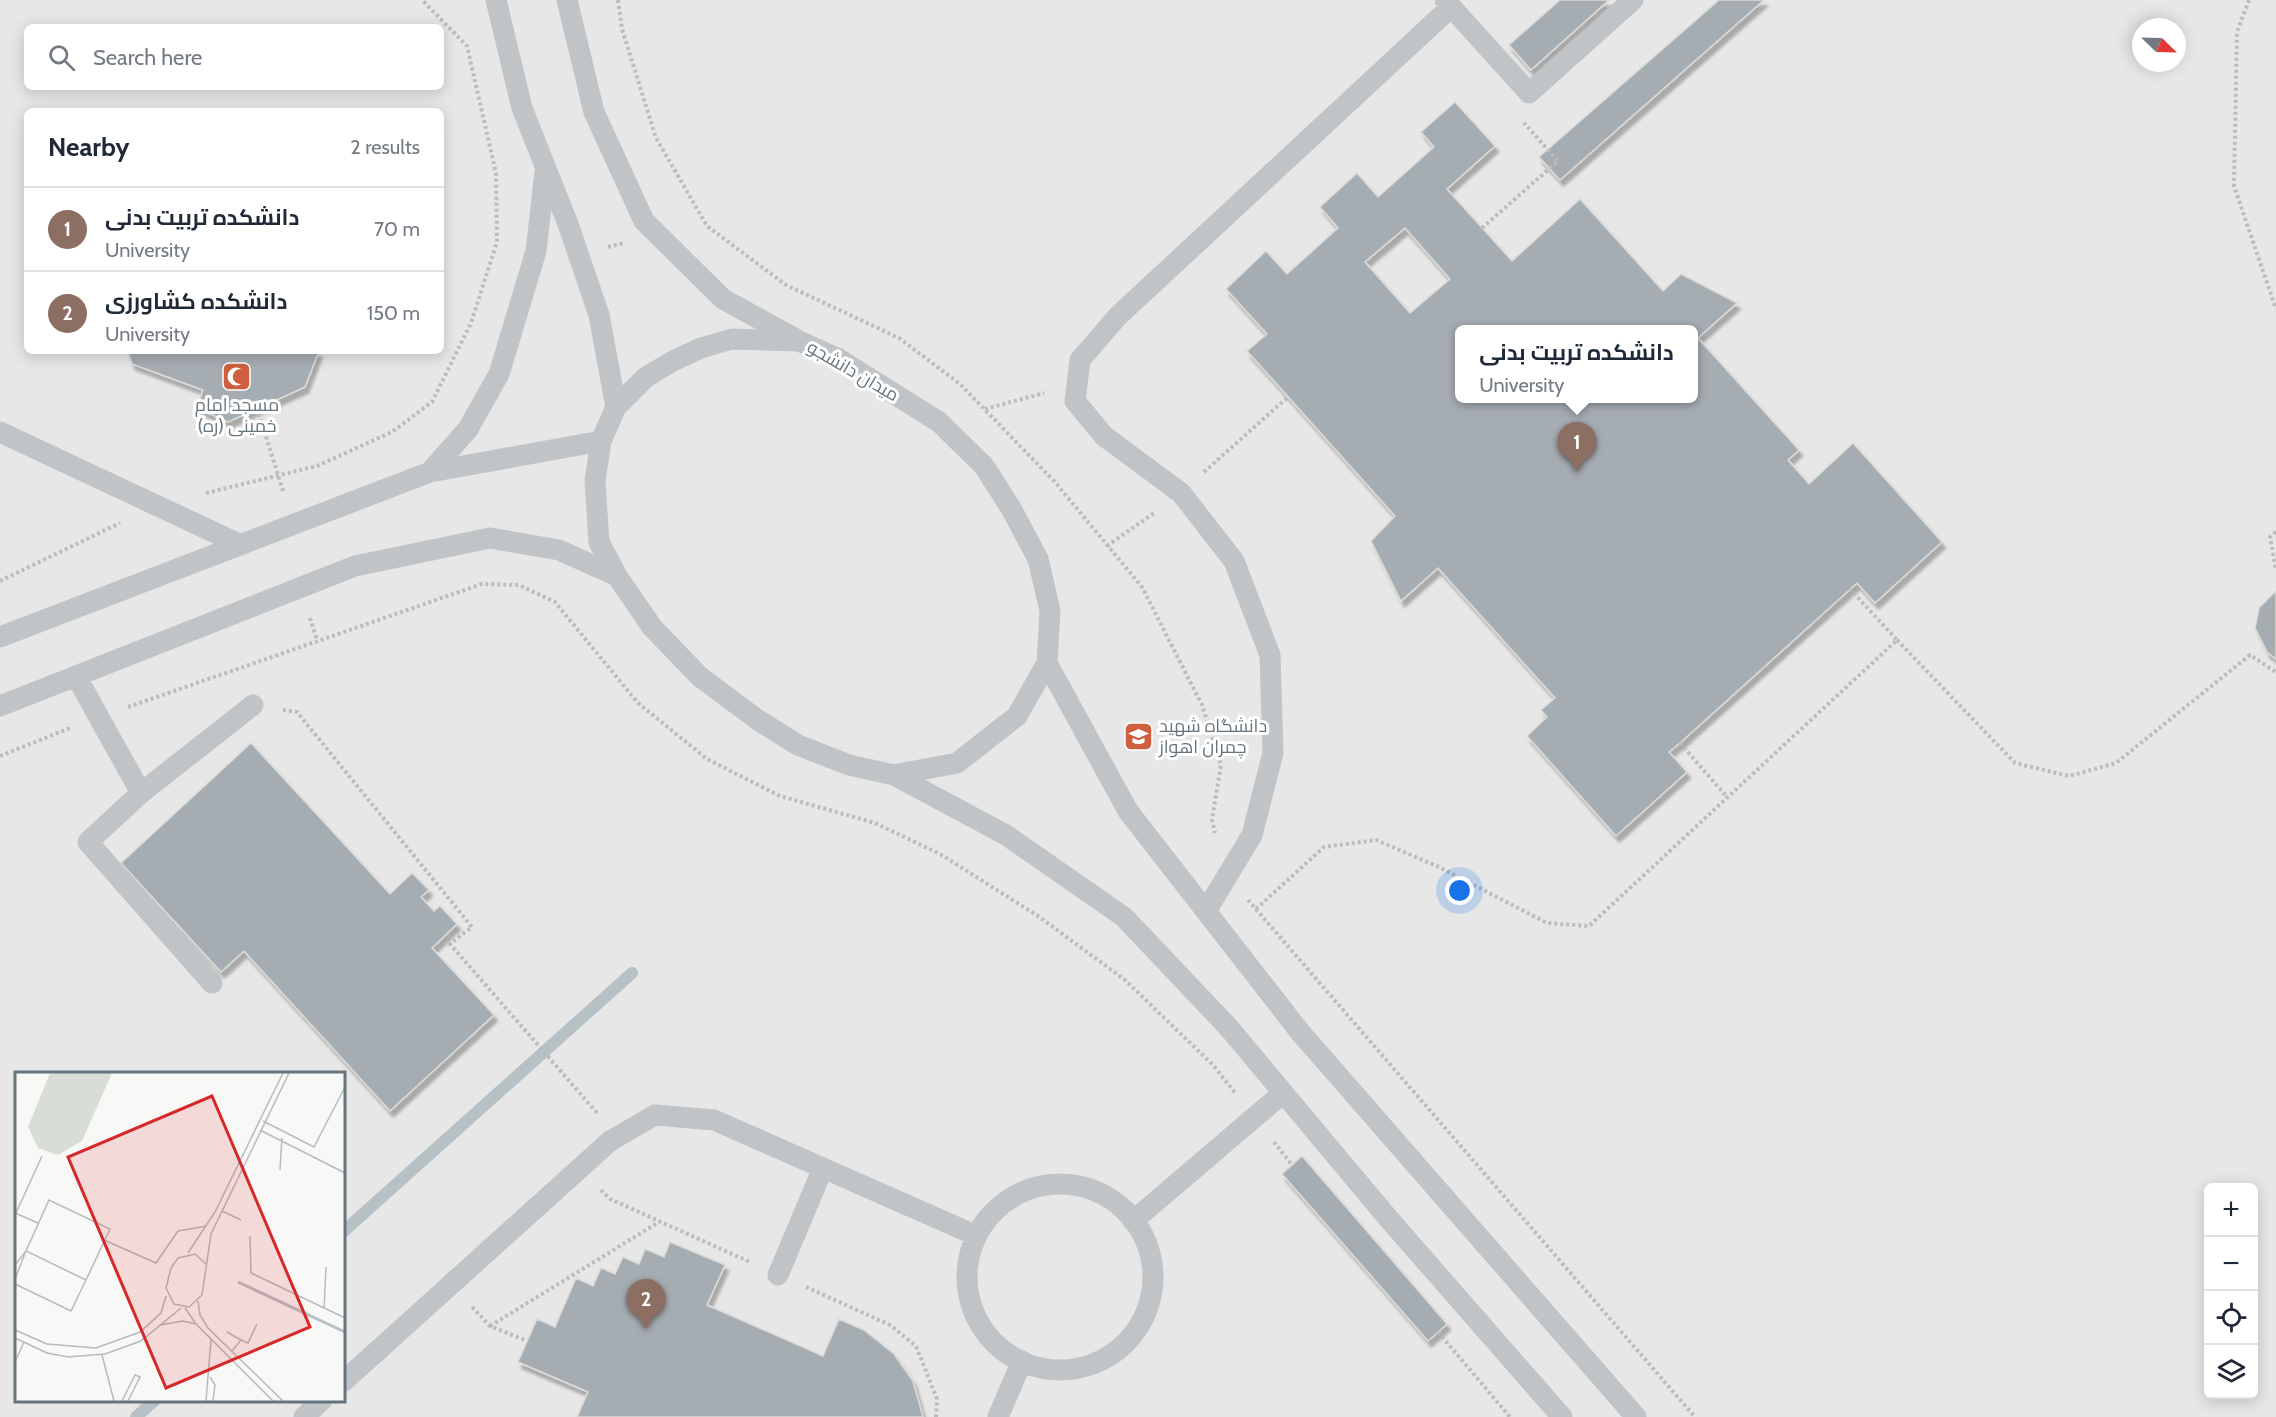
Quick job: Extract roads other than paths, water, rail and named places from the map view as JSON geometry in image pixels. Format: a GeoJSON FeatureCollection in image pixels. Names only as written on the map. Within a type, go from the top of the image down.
{"type":"FeatureCollection","features":[{"type":"Feature","properties":{"kind":"lane"},"geometry":{"type":"LineString","coordinates":[[496,0],[522,108],[568,224],[599,315],[616,407]]}},
{"type":"Feature","properties":{"kind":"lane"},"geometry":{"type":"LineString","coordinates":[[567,0],[594,112],[644,222],[723,299],[799,340]]}},
{"type":"Feature","properties":{"kind":"lane"},"geometry":{"type":"LineString","coordinates":[[1206,911],[1252,836],[1273,753],[1270,655],[1234,561],[1181,493],[1104,436],[1075,400],[1080,360],[1118,316],[1448,3],[1529,93],[1633,0]]}},
{"type":"Feature","properties":{"kind":"lane"},"geometry":{"type":"LineString","coordinates":[[430,472],[468,429],[499,374],[536,251],[546,168]]}},
{"type":"Feature","properties":{"kind":"lane","name":"میدان دانشجو"},"geometry":{"type":"LineString","coordinates":[[732,339],[799,340],[837,358],[939,422],[984,466],[1012,510],[1038,559],[1050,611],[1047,663],[1017,716],[957,764],[894,776],[849,765],[808,749],[758,720],[699,676],[652,627],[617,576],[600,542],[595,481],[601,441],[616,407],[646,377],[701,348],[732,339]]}},
{"type":"Feature","properties":{"kind":"lane"},"geometry":{"type":"LineString","coordinates":[[0,432],[241,544]]}},
{"type":"Feature","properties":{"kind":"lane"},"geometry":{"type":"LineString","coordinates":[[0,637],[430,472],[601,441]]}},
{"type":"Feature","properties":{"kind":"lane"},"geometry":{"type":"LineString","coordinates":[[0,706],[355,566],[490,538],[559,550],[617,576]]}},
{"type":"Feature","properties":{"kind":"lane"},"geometry":{"type":"LineString","coordinates":[[1047,663],[1128,811],[1300,1032],[1635,1417]]}},
{"type":"Feature","properties":{"kind":"lane"},"geometry":{"type":"LineString","coordinates":[[76,676],[141,793]]}},
{"type":"Feature","properties":{"kind":"lane"},"geometry":{"type":"LineString","coordinates":[[212,983],[88,842],[141,793],[253,705]]}},
{"type":"Feature","properties":{"kind":"lane"},"geometry":{"type":"LineString","coordinates":[[894,776],[1006,835],[1124,917],[1229,1028],[1388,1218],[1562,1417]]}},
{"type":"Feature","properties":{"kind":"lane"},"geometry":{"type":"LineString","coordinates":[[1133,1221],[1283,1093]]}},
{"type":"Feature","properties":{"kind":"lane"},"geometry":{"type":"LineString","coordinates":[[345,1380],[618,1137],[655,1115],[714,1120],[975,1234]]}},
{"type":"Feature","properties":{"kind":"lane"},"geometry":{"type":"LineString","coordinates":[[778,1275],[823,1168]]}},
{"type":"Feature","properties":{"kind":"lane"},"geometry":{"type":"LineString","coordinates":[[1046,1183],[1091,1187],[1129,1212],[1133,1221],[1151,1252],[1152,1297],[1132,1338],[1095,1364],[1050,1371],[1007,1356],[977,1322],[965,1279],[975,1234],[1004,1200],[1046,1183]]}},
{"type":"Feature","properties":{"kind":"lane"},"geometry":{"type":"LineString","coordinates":[[998,1417],[1022,1361]]}},
{"type":"Feature","properties":{"kind":"lane"},"geometry":{"type":"LineString","coordinates":[[304,1417],[321,1402]]}},
{"type":"Feature","properties":{"kind":"waterway"},"geometry":{"type":"LineString","coordinates":[[345,1230],[632,973]]}},
{"type":"Feature","properties":{"kind":"waterway"},"geometry":{"type":"LineString","coordinates":[[136,1417],[153,1402]]}},
{"type":"Feature","properties":{"kind":"place","name":"مسجد امام خمینی (ره)"},"geometry":{"type":"Point","coordinates":[237,376]}},
{"type":"Feature","properties":{"kind":"place","name":"دانشکده تربیت بدنی"},"geometry":{"type":"Point","coordinates":[1577,472]}},
{"type":"Feature","properties":{"kind":"place","name":"دانشگاه شهید چمران اهواز"},"geometry":{"type":"Point","coordinates":[1138,736]}},
{"type":"Feature","properties":{"kind":"place","name":"دانشکده کشاورزی"},"geometry":{"type":"Point","coordinates":[646,1329]}}]}
